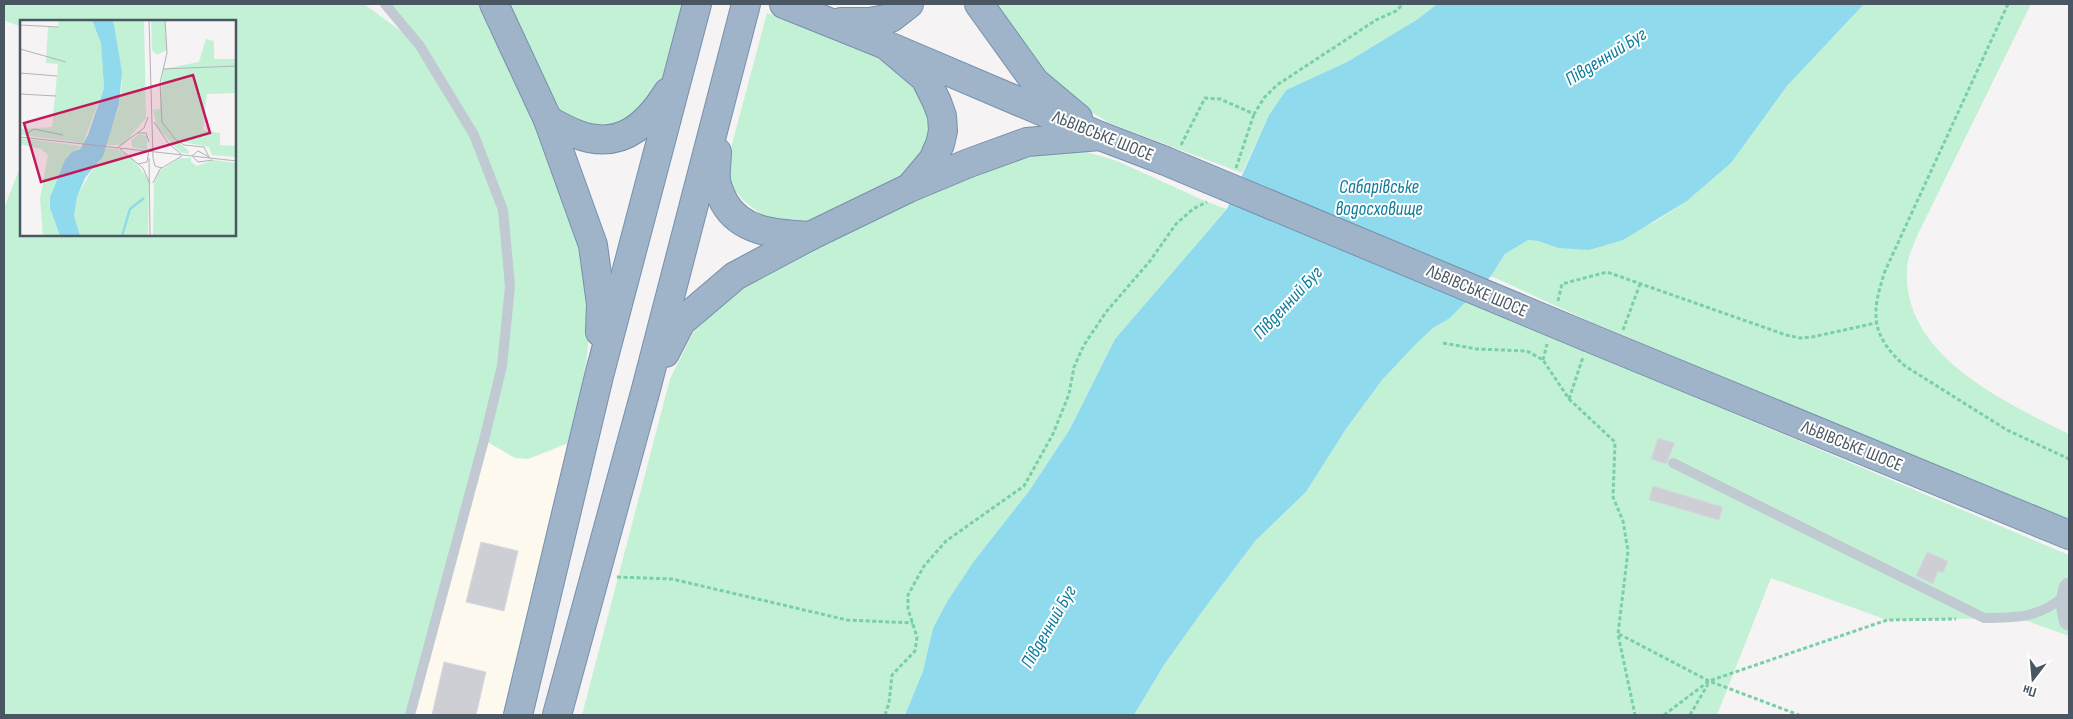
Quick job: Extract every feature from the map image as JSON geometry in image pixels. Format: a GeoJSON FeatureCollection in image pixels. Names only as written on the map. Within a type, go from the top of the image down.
{"type":"FeatureCollection","features":[{"type":"Feature","properties":{"kind":"highway"},"geometry":{"type":"LineString","coordinates":[[518,715],[599,376],[697,4]]}},
{"type":"Feature","properties":{"kind":"highway"},"geometry":{"type":"LineString","coordinates":[[557,715],[646,389],[746,4]]}},
{"type":"Feature","properties":{"kind":"highway"},"geometry":{"type":"LineString","coordinates":[[784,4],[829,22],[870,22],[891,18],[909,4]]}},
{"type":"Feature","properties":{"kind":"highway"},"geometry":{"type":"LineString","coordinates":[[979,4],[1035,82],[1100,136]]}},
{"type":"Feature","properties":{"kind":"highway"},"geometry":{"type":"LineString","coordinates":[[500,9],[548,120],[593,245],[601,304],[599,376]]}},
{"type":"Feature","properties":{"kind":"highway","name":"ЛЬВІВСЬКЕ ШОСЕ"},"geometry":{"type":"LineString","coordinates":[[829,22],[1100,136],[1171,155],[1590,338],[2069,535]]}},
{"type":"Feature","properties":{"kind":"highway"},"geometry":{"type":"LineString","coordinates":[[886,45],[925,78],[942,116],[943,131],[933,160],[909,188]]}},
{"type":"Feature","properties":{"kind":"highway"},"geometry":{"type":"LineString","coordinates":[[548,120],[577,135],[590,138],[610,139],[623,136],[635,130],[652,116],[677,78]]}},
{"type":"Feature","properties":{"kind":"highway"},"geometry":{"type":"LineString","coordinates":[[720,102],[716,180],[718,192],[727,207],[738,219],[765,232],[810,236]]}},
{"type":"Feature","properties":{"kind":"highway"},"geometry":{"type":"LineString","coordinates":[[646,389],[681,322],[735,276],[810,236],[909,188],[969,163],[1027,142],[1100,136]]}},
{"type":"Feature","properties":{"kind":"street"},"geometry":{"type":"LineString","coordinates":[[2068,590],[2067,612],[2069,620]]}},
{"type":"Feature","properties":{"kind":"lane"},"geometry":{"type":"LineString","coordinates":[[385,4],[420,46],[474,135],[503,210],[510,286],[502,366],[410,715]]}},
{"type":"Feature","properties":{"kind":"lane"},"geometry":{"type":"LineString","coordinates":[[1673,462],[1984,618],[2019,618],[2034,615],[2057,603],[2068,590]]}},
{"type":"Feature","properties":{"kind":"path"},"geometry":{"type":"LineString","coordinates":[[1235,171],[1254,114],[1264,98],[1277,85],[1376,20],[1396,11],[1403,4]]}},
{"type":"Feature","properties":{"kind":"path"},"geometry":{"type":"LineString","coordinates":[[2008,4],[1885,271],[1878,291],[1876,324],[1881,338],[1891,353],[1905,366],[2008,430],[2069,459]]}},
{"type":"Feature","properties":{"kind":"path"},"geometry":{"type":"LineString","coordinates":[[1171,155],[1205,98],[1220,99],[1254,114]]}},
{"type":"Feature","properties":{"kind":"path"},"geometry":{"type":"LineString","coordinates":[[885,715],[890,704],[892,675],[915,651],[917,637],[908,610],[908,595],[924,566],[946,541],[1024,486],[1053,434],[1069,394],[1074,367],[1084,345],[1106,312],[1150,261],[1176,224],[1193,209],[1207,202],[1213,204]]}},
{"type":"Feature","properties":{"kind":"path"},"geometry":{"type":"LineString","coordinates":[[1557,303],[1562,284],[1607,272],[1786,335],[1800,338],[1876,324]]}},
{"type":"Feature","properties":{"kind":"path"},"geometry":{"type":"LineString","coordinates":[[1622,334],[1640,284]]}},
{"type":"Feature","properties":{"kind":"path"},"geometry":{"type":"LineString","coordinates":[[1570,398],[1590,338]]}},
{"type":"Feature","properties":{"kind":"path"},"geometry":{"type":"LineString","coordinates":[[1543,360],[1547,341]]}},
{"type":"Feature","properties":{"kind":"path"},"geometry":{"type":"LineString","coordinates":[[1442,344],[1477,349],[1527,351],[1543,360],[1570,398],[1614,442],[1613,497],[1623,520],[1628,551],[1618,634],[1635,715]]}},
{"type":"Feature","properties":{"kind":"path"},"geometry":{"type":"LineString","coordinates":[[594,576],[672,579],[847,620],[913,623]]}},
{"type":"Feature","properties":{"kind":"path"},"geometry":{"type":"LineString","coordinates":[[1664,715],[1709,681],[1887,620],[1984,618]]}},
{"type":"Feature","properties":{"kind":"path"},"geometry":{"type":"LineString","coordinates":[[1618,634],[1709,681],[1799,715]]}},
{"type":"Feature","properties":{"kind":"path"},"geometry":{"type":"LineString","coordinates":[[1690,715],[1709,681]]}},
{"type":"Feature","properties":{"kind":"shaded area"},"geometry":{"type":"Polygon","coordinates":[[[585,437],[515,715],[410,715],[484,440],[515,458],[539,456],[585,437]]]}},
{"type":"Feature","properties":{"kind":"green space"},"geometry":{"type":"Polygon","coordinates":[[[4,4],[364,4],[418,44],[385,4],[478,4],[538,132],[580,244],[590,326],[586,365],[568,443],[528,459],[515,458],[484,440],[409,715],[4,715],[4,208],[20,168],[20,236],[236,236],[236,20],[20,20],[20,27],[4,20],[4,4]]]}},
{"type":"Feature","properties":{"kind":"green space"},"geometry":{"type":"Polygon","coordinates":[[[509,4],[686,4],[668,78],[614,134],[562,122],[509,8],[509,4]]]}},
{"type":"Feature","properties":{"kind":"green space"},"geometry":{"type":"Polygon","coordinates":[[[990,4],[1437,4],[1418,19],[1347,62],[1286,90],[1269,115],[1242,173],[1109,123],[1074,101],[1039,72],[990,4]]]}},
{"type":"Feature","properties":{"kind":"green space"},"geometry":{"type":"Polygon","coordinates":[[[1864,4],[2031,4],[1917,236],[1909,257],[1907,269],[1910,300],[1921,327],[1939,351],[1962,372],[1988,391],[2069,434],[2069,522],[1591,322],[1491,276],[1505,254],[1528,240],[1538,241],[1558,248],[1653,223],[1687,201],[1731,163],[1787,86],[1864,4]]]}},
{"type":"Feature","properties":{"kind":"green space"},"geometry":{"type":"Polygon","coordinates":[[[767,13],[882,57],[901,68],[926,100],[930,119],[929,136],[924,151],[903,176],[818,224],[800,226],[763,216],[743,200],[729,183],[728,159],[767,13]]]}},
{"type":"Feature","properties":{"kind":"green space"},"geometry":{"type":"Polygon","coordinates":[[[1029,151],[1083,151],[1117,161],[1207,202],[1227,209],[1115,339],[1070,429],[1029,491],[974,561],[948,600],[933,628],[923,671],[905,715],[582,715],[670,379],[693,333],[738,289],[970,169],[1029,151]]]}},
{"type":"Feature","properties":{"kind":"green space"},"geometry":{"type":"Polygon","coordinates":[[[1467,301],[2069,555],[2069,636],[2019,618],[1887,620],[1771,578],[1717,715],[1134,715],[1164,665],[1204,609],[1256,540],[1306,492],[1346,429],[1382,380],[1433,328],[1450,318],[1467,301]]]}},
{"type":"Feature","properties":{"kind":"water","name":"Сабарівське водосховище"},"geometry":{"type":"Polygon","coordinates":[[[1437,4],[1864,4],[1787,86],[1731,163],[1687,201],[1623,240],[1589,250],[1558,248],[1538,241],[1528,240],[1505,254],[1491,276],[1467,301],[1450,318],[1433,328],[1382,380],[1346,429],[1306,492],[1256,540],[1204,609],[1164,665],[1134,715],[905,715],[923,671],[933,628],[948,600],[974,561],[1029,491],[1070,429],[1115,339],[1227,209],[1269,115],[1286,90],[1347,62],[1418,19],[1437,4]]]}},
{"type":"Feature","properties":{"kind":"building"},"geometry":{"type":"Polygon","coordinates":[[[1658,438],[1675,443],[1666,464],[1651,459],[1658,438]]]}},
{"type":"Feature","properties":{"kind":"building"},"geometry":{"type":"Polygon","coordinates":[[[1653,486],[1723,507],[1719,520],[1649,500],[1653,486]]]}},
{"type":"Feature","properties":{"kind":"building"},"geometry":{"type":"Polygon","coordinates":[[[481,542],[518,551],[504,611],[466,602],[481,542]]]}},
{"type":"Feature","properties":{"kind":"building"},"geometry":{"type":"Polygon","coordinates":[[[1927,552],[1948,561],[1943,573],[1938,571],[1933,584],[1916,576],[1927,552]]]}},
{"type":"Feature","properties":{"kind":"building"},"geometry":{"type":"Polygon","coordinates":[[[444,662],[486,672],[476,715],[432,715],[444,662]]]}},
{"type":"Feature","properties":{"kind":"water label","name":"Південний Буг"},"geometry":{"type":"Point","coordinates":[1606,57]}},
{"type":"Feature","properties":{"kind":"water label","name":"Південний Буг"},"geometry":{"type":"Point","coordinates":[1288,303]}},
{"type":"Feature","properties":{"kind":"water label","name":"Південний Буг"},"geometry":{"type":"Point","coordinates":[1049,627]}}]}
